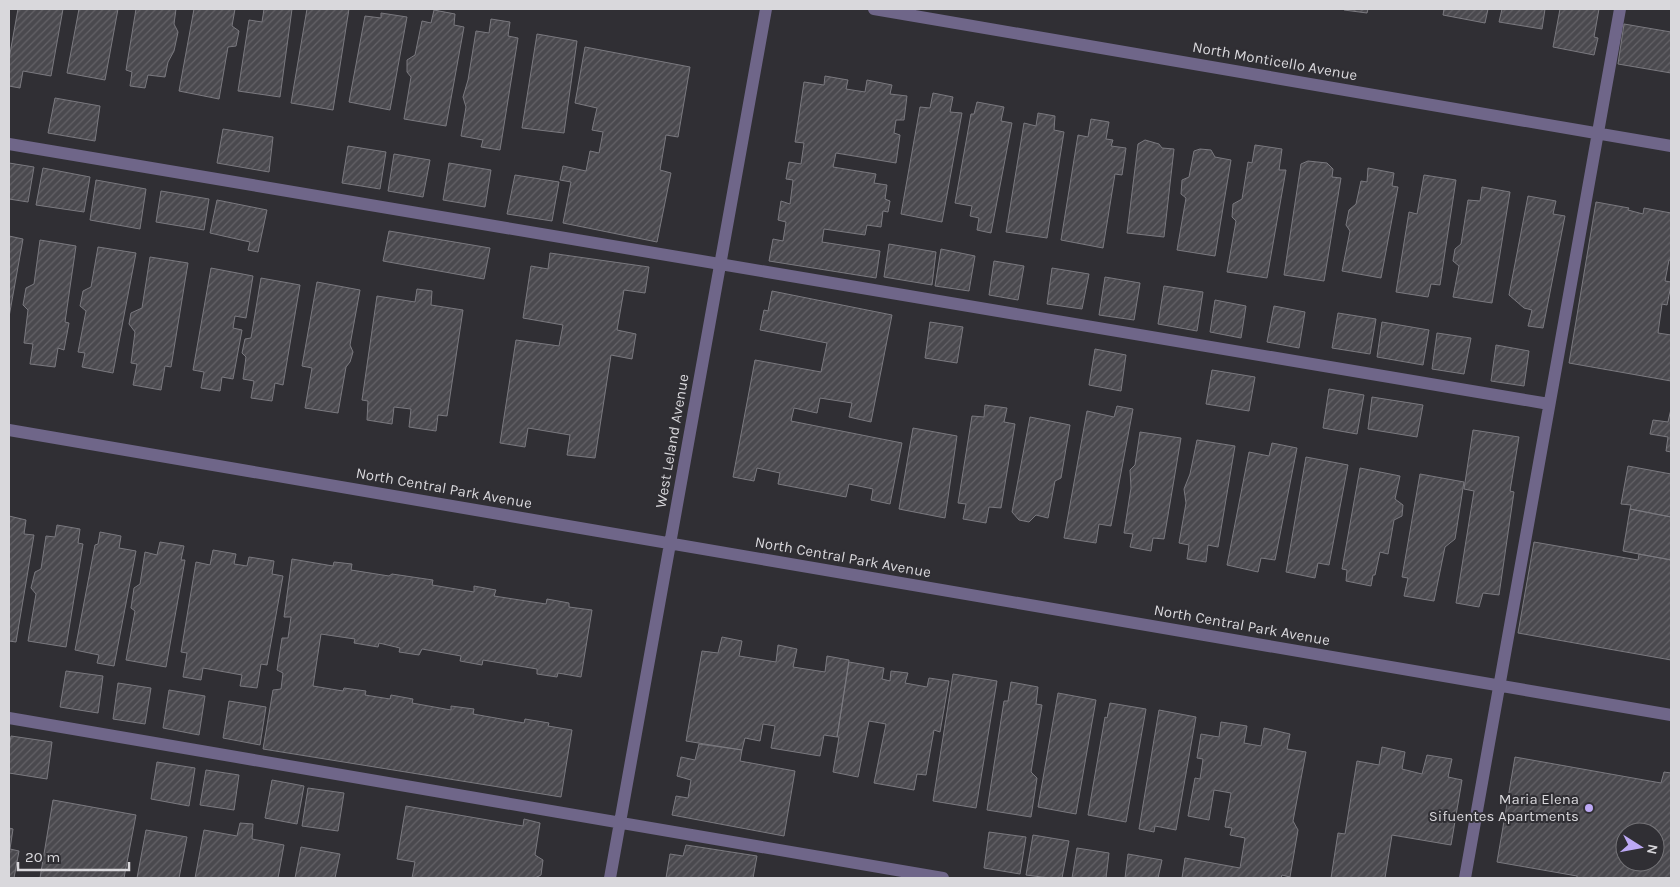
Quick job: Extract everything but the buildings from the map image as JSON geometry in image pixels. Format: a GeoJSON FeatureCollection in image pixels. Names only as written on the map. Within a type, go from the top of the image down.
{"type":"FeatureCollection","features":[{"type":"Feature","properties":{"kind":"street","name":"West Leland Avenue"},"geometry":{"type":"LineString","coordinates":[[610,878],[766,9]]}},
{"type":"Feature","properties":{"kind":"street","name":"North Monticello Avenue"},"geometry":{"type":"LineString","coordinates":[[874,9],[1671,146]]}},
{"type":"Feature","properties":{"kind":"street"},"geometry":{"type":"LineString","coordinates":[[1465,878],[1620,9]]}},
{"type":"Feature","properties":{"kind":"street"},"geometry":{"type":"LineString","coordinates":[[9,144],[1549,404]]}},
{"type":"Feature","properties":{"kind":"street","name":"North Central Park Avenue"},"geometry":{"type":"LineString","coordinates":[[9,430],[1671,715]]}},
{"type":"Feature","properties":{"kind":"street"},"geometry":{"type":"LineString","coordinates":[[9,718],[943,878]]}},
{"type":"Feature","properties":{"kind":"place","name":"Maria Elena Sifuentes Apartments"},"geometry":{"type":"Point","coordinates":[1589,808]}}]}
